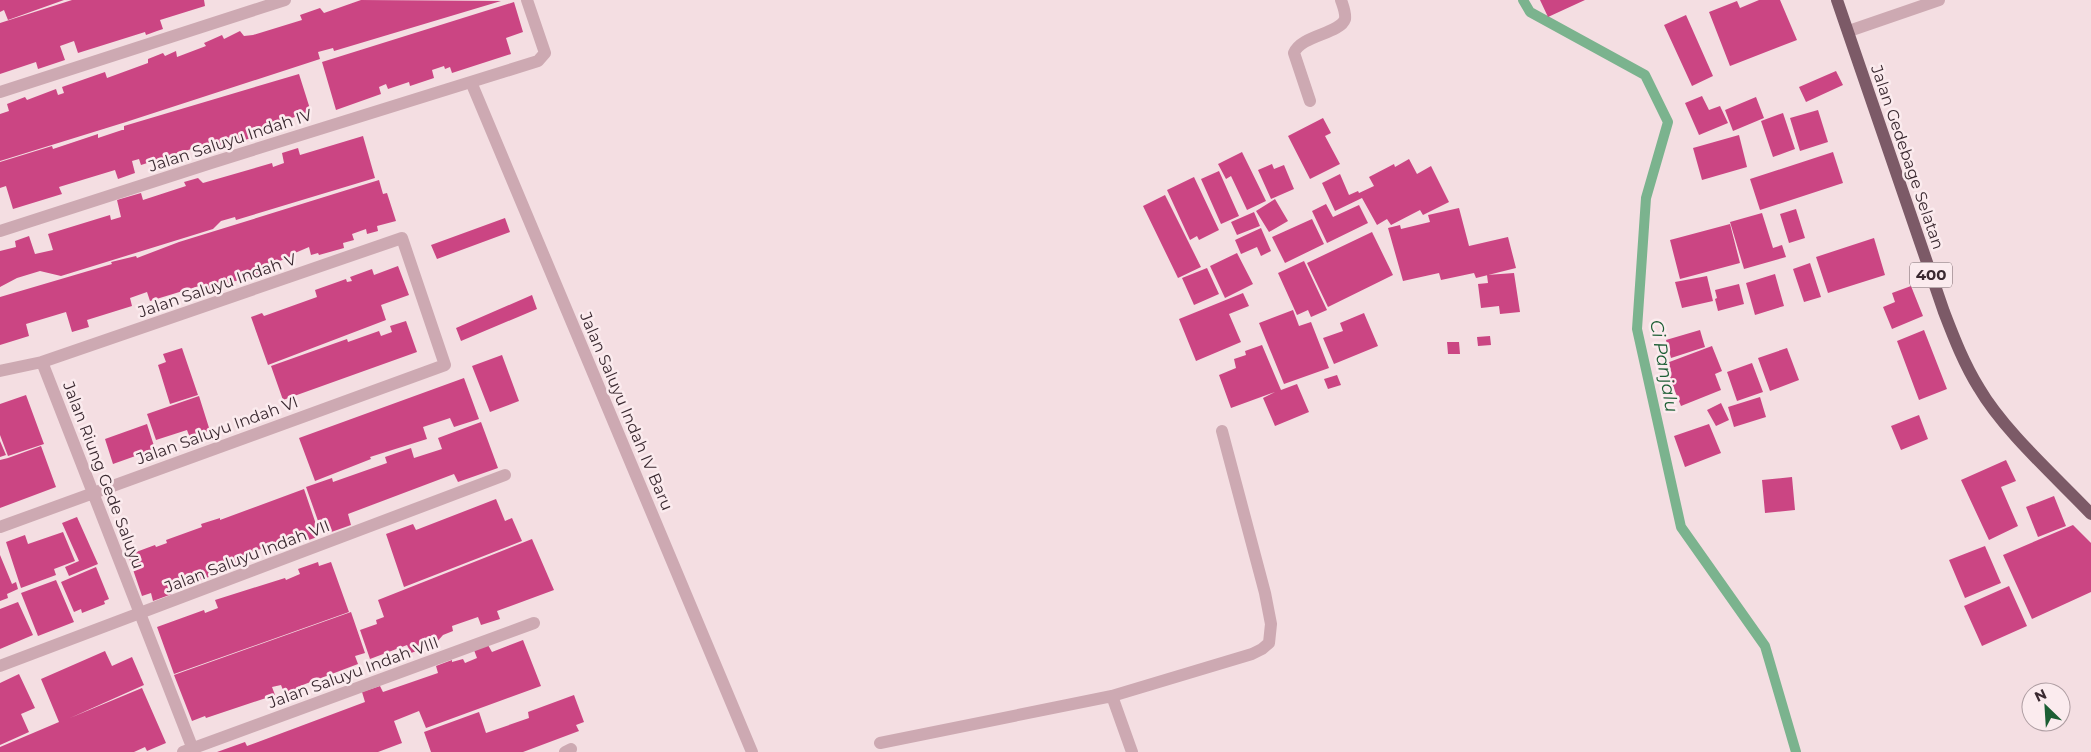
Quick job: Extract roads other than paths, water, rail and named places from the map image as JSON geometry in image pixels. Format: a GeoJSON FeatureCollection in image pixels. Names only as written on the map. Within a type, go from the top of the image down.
{"type":"FeatureCollection","features":[{"type":"Feature","properties":{"kind":"main road","name":"Jalan Gedebage Selatan"},"geometry":{"type":"LineString","coordinates":[[1837,0],[1944,312],[1964,361],[1979,389],[1993,409],[2091,514]]}},
{"type":"Feature","properties":{"kind":"street"},"geometry":{"type":"LineString","coordinates":[[0,92],[286,0]]}},
{"type":"Feature","properties":{"kind":"street","name":"Jalan Saluyu Indah IV"},"geometry":{"type":"LineString","coordinates":[[0,231],[538,61],[545,53],[527,0]]}},
{"type":"Feature","properties":{"kind":"street"},"geometry":{"type":"LineString","coordinates":[[1310,101],[1294,53],[1305,42],[1342,24],[1345,18],[1341,0]]}},
{"type":"Feature","properties":{"kind":"street"},"geometry":{"type":"LineString","coordinates":[[1849,31],[1939,0]]}},
{"type":"Feature","properties":{"kind":"street","name":"Jalan Saluyu Indah IV Baru"},"geometry":{"type":"LineString","coordinates":[[471,82],[752,752]]}},
{"type":"Feature","properties":{"kind":"street","name":"Jalan Saluyu Indah V"},"geometry":{"type":"LineString","coordinates":[[42,362],[402,238],[445,365]]}},
{"type":"Feature","properties":{"kind":"street"},"geometry":{"type":"LineString","coordinates":[[0,371],[42,362]]}},
{"type":"Feature","properties":{"kind":"street","name":"Jalan Riung Gede Saluyu"},"geometry":{"type":"LineString","coordinates":[[42,362],[141,613],[190,751]]}},
{"type":"Feature","properties":{"kind":"street","name":"Jalan Saluyu Indah VI"},"geometry":{"type":"LineString","coordinates":[[0,526],[445,365]]}},
{"type":"Feature","properties":{"kind":"street"},"geometry":{"type":"LineString","coordinates":[[880,743],[1112,696],[1252,654],[1262,649],[1268,643],[1271,624],[1265,593],[1222,431]]}},
{"type":"Feature","properties":{"kind":"street","name":"Jalan Saluyu Indah VII"},"geometry":{"type":"LineString","coordinates":[[0,666],[505,475]]}},
{"type":"Feature","properties":{"kind":"street","name":"Jalan Saluyu Indah VIII"},"geometry":{"type":"LineString","coordinates":[[190,751],[534,623]]}},
{"type":"Feature","properties":{"kind":"street"},"geometry":{"type":"LineString","coordinates":[[1112,696],[1132,752]]}},
{"type":"Feature","properties":{"kind":"waterway","name":"Ci Panjalu"},"geometry":{"type":"LineString","coordinates":[[1523,0],[1530,12],[1645,75],[1668,122],[1646,198],[1637,329],[1681,527],[1765,646],[1796,752]]}}]}
